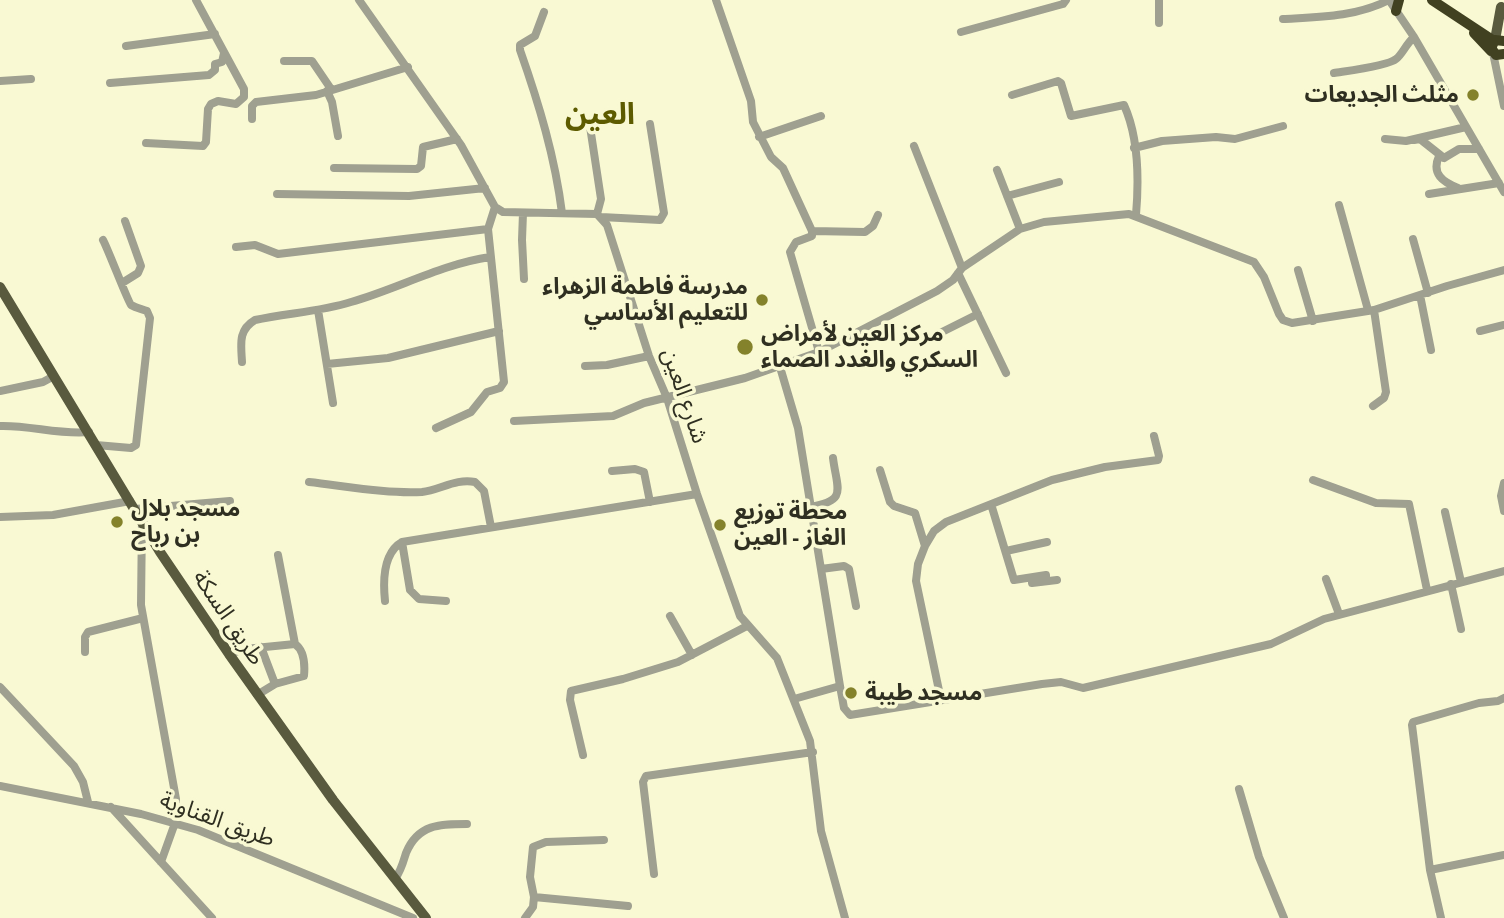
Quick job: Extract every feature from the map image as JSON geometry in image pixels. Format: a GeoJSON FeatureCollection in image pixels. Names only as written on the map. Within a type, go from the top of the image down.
{"type":"FeatureCollection","features":[{"type":"Feature","properties":{"kind":"highway"},"geometry":{"type":"LineString","coordinates":[[1432,0],[1498,50]]}},
{"type":"Feature","properties":{"kind":"main road"},"geometry":{"type":"LineString","coordinates":[[1501,3],[1504,20]]}},
{"type":"Feature","properties":{"kind":"main road"},"geometry":{"type":"LineString","coordinates":[[1498,50],[1501,3]]}},
{"type":"Feature","properties":{"kind":"main road","name":"طريق السكة"},"geometry":{"type":"LineString","coordinates":[[0,287],[160,552],[257,695],[426,918]]}},
{"type":"Feature","properties":{"kind":"street"},"geometry":{"type":"LineString","coordinates":[[146,143],[198,147],[205,144],[208,109],[211,104],[218,101],[236,104],[244,97],[244,89],[196,0]]}},
{"type":"Feature","properties":{"kind":"street"},"geometry":{"type":"LineString","coordinates":[[359,0],[457,139],[495,207],[503,212],[660,220],[664,213],[650,124]]}},
{"type":"Feature","properties":{"kind":"street"},"geometry":{"type":"LineString","coordinates":[[716,0],[751,101],[753,122],[759,137],[771,157],[783,168],[812,231],[813,236],[796,243],[790,252],[819,352]]}},
{"type":"Feature","properties":{"kind":"street"},"geometry":{"type":"LineString","coordinates":[[961,33],[1063,4],[1066,0]]}},
{"type":"Feature","properties":{"kind":"street"},"geometry":{"type":"LineString","coordinates":[[1159,0],[1159,23]]}},
{"type":"Feature","properties":{"kind":"street"},"geometry":{"type":"LineString","coordinates":[[1283,19],[1352,14],[1373,9],[1389,0],[1397,6],[1504,192]]}},
{"type":"Feature","properties":{"kind":"street"},"geometry":{"type":"LineString","coordinates":[[544,12],[535,36],[520,45],[520,50],[545,124],[556,170],[562,214]]}},
{"type":"Feature","properties":{"kind":"street"},"geometry":{"type":"LineString","coordinates":[[126,46],[215,34]]}},
{"type":"Feature","properties":{"kind":"street"},"geometry":{"type":"LineString","coordinates":[[1334,73],[1393,61],[1414,37]]}},
{"type":"Feature","properties":{"kind":"street"},"geometry":{"type":"LineString","coordinates":[[1498,50],[1504,106]]}},
{"type":"Feature","properties":{"kind":"street"},"geometry":{"type":"LineString","coordinates":[[110,83],[209,75],[215,70],[215,64],[222,62],[225,53]]}},
{"type":"Feature","properties":{"kind":"street"},"geometry":{"type":"LineString","coordinates":[[284,61],[312,61],[329,90],[338,136]]}},
{"type":"Feature","properties":{"kind":"street"},"geometry":{"type":"LineString","coordinates":[[252,119],[252,106],[256,102],[311,96],[408,66]]}},
{"type":"Feature","properties":{"kind":"street"},"geometry":{"type":"LineString","coordinates":[[0,80],[31,79]]}},
{"type":"Feature","properties":{"kind":"street"},"geometry":{"type":"LineString","coordinates":[[1012,95],[1058,81],[1061,83],[1071,116],[1124,105],[1129,117],[1137,171],[1136,215]]}},
{"type":"Feature","properties":{"kind":"street"},"geometry":{"type":"LineString","coordinates":[[759,137],[821,116]]}},
{"type":"Feature","properties":{"kind":"street"},"geometry":{"type":"LineString","coordinates":[[589,120],[601,199],[599,216]]}},
{"type":"Feature","properties":{"kind":"street"},"geometry":{"type":"LineString","coordinates":[[1134,148],[1162,141],[1216,137],[1235,139],[1283,127]]}},
{"type":"Feature","properties":{"kind":"street"},"geometry":{"type":"LineString","coordinates":[[1406,141],[1466,127]]}},
{"type":"Feature","properties":{"kind":"street"},"geometry":{"type":"LineString","coordinates":[[334,168],[418,169],[422,163],[423,147],[457,139]]}},
{"type":"Feature","properties":{"kind":"street"},"geometry":{"type":"LineString","coordinates":[[1385,139],[1420,139],[1444,158]]}},
{"type":"Feature","properties":{"kind":"street"},"geometry":{"type":"LineString","coordinates":[[914,146],[960,271],[1006,373]]}},
{"type":"Feature","properties":{"kind":"street"},"geometry":{"type":"LineString","coordinates":[[1460,189],[1441,180],[1436,163],[1439,156],[1444,158],[1459,149],[1479,149]]}},
{"type":"Feature","properties":{"kind":"street"},"geometry":{"type":"LineString","coordinates":[[997,170],[1020,229]]}},
{"type":"Feature","properties":{"kind":"street"},"geometry":{"type":"LineString","coordinates":[[1007,196],[1059,182]]}},
{"type":"Feature","properties":{"kind":"street"},"geometry":{"type":"LineString","coordinates":[[1429,194],[1499,183]]}},
{"type":"Feature","properties":{"kind":"street"},"geometry":{"type":"LineString","coordinates":[[277,194],[410,196],[485,188]]}},
{"type":"Feature","properties":{"kind":"street"},"geometry":{"type":"LineString","coordinates":[[1339,205],[1371,310],[1386,392],[1384,398],[1373,406]]}},
{"type":"Feature","properties":{"kind":"street"},"geometry":{"type":"LineString","coordinates":[[436,428],[471,412],[487,392],[500,388],[504,382],[488,229],[495,207]]}},
{"type":"Feature","properties":{"kind":"street"},"geometry":{"type":"LineString","coordinates":[[523,213],[524,279]]}},
{"type":"Feature","properties":{"kind":"street"},"geometry":{"type":"LineString","coordinates":[[812,231],[865,232],[873,226],[878,215]]}},
{"type":"Feature","properties":{"kind":"street"},"geometry":{"type":"LineString","coordinates":[[514,421],[613,416],[644,403],[721,386],[780,367],[819,352],[937,291],[960,271],[1020,229],[1044,222],[1094,216],[1136,215],[1254,262],[1265,277],[1283,320],[1293,323],[1371,310],[1504,270]]}},
{"type":"Feature","properties":{"kind":"street","name":"شارع العين"},"geometry":{"type":"LineString","coordinates":[[599,216],[607,225],[616,248],[649,356],[667,398],[732,596],[747,626],[771,650],[794,699],[813,752],[821,831],[845,918]]}},
{"type":"Feature","properties":{"kind":"street"},"geometry":{"type":"LineString","coordinates":[[122,283],[138,274],[141,266],[125,221]]}},
{"type":"Feature","properties":{"kind":"street"},"geometry":{"type":"LineString","coordinates":[[236,247],[256,245],[278,254],[488,229]]}},
{"type":"Feature","properties":{"kind":"street"},"geometry":{"type":"LineString","coordinates":[[1413,239],[1431,349]]}},
{"type":"Feature","properties":{"kind":"street"},"geometry":{"type":"LineString","coordinates":[[96,445],[131,448],[136,445],[150,318],[144,309],[128,303],[103,240]]}},
{"type":"Feature","properties":{"kind":"street"},"geometry":{"type":"LineString","coordinates":[[242,362],[242,334],[250,323],[259,319],[318,310],[392,288],[461,261],[490,257]]}},
{"type":"Feature","properties":{"kind":"street"},"geometry":{"type":"LineString","coordinates":[[1298,270],[1313,321]]}},
{"type":"Feature","properties":{"kind":"street"},"geometry":{"type":"LineString","coordinates":[[318,310],[333,403]]}},
{"type":"Feature","properties":{"kind":"street"},"geometry":{"type":"LineString","coordinates":[[922,342],[978,314]]}},
{"type":"Feature","properties":{"kind":"street"},"geometry":{"type":"LineString","coordinates":[[1480,331],[1504,325]]}},
{"type":"Feature","properties":{"kind":"street"},"geometry":{"type":"LineString","coordinates":[[327,364],[388,358],[499,331]]}},
{"type":"Feature","properties":{"kind":"street"},"geometry":{"type":"LineString","coordinates":[[585,366],[607,365],[649,356]]}},
{"type":"Feature","properties":{"kind":"street"},"geometry":{"type":"LineString","coordinates":[[780,367],[798,428],[840,686],[844,708],[850,715],[1061,682],[1083,688],[1271,645],[1324,618],[1504,571]]}},
{"type":"Feature","properties":{"kind":"street"},"geometry":{"type":"LineString","coordinates":[[0,391],[43,382],[54,376]]}},
{"type":"Feature","properties":{"kind":"street"},"geometry":{"type":"LineString","coordinates":[[0,426],[36,427],[74,434],[89,432]]}},
{"type":"Feature","properties":{"kind":"street"},"geometry":{"type":"LineString","coordinates":[[941,699],[917,594],[918,564],[925,547],[939,527],[1038,485],[1105,467],[1158,460],[1154,436]]}},
{"type":"Feature","properties":{"kind":"street"},"geometry":{"type":"LineString","coordinates":[[811,508],[835,500],[837,491],[833,458]]}},
{"type":"Feature","properties":{"kind":"street"},"geometry":{"type":"LineString","coordinates":[[612,471],[635,469],[644,472],[650,502]]}},
{"type":"Feature","properties":{"kind":"street"},"geometry":{"type":"LineString","coordinates":[[880,470],[890,502],[915,513],[925,547]]}},
{"type":"Feature","properties":{"kind":"street"},"geometry":{"type":"LineString","coordinates":[[1313,480],[1376,503],[1409,504],[1427,590]]}},
{"type":"Feature","properties":{"kind":"street"},"geometry":{"type":"LineString","coordinates":[[309,482],[410,492],[431,490],[454,482],[475,482],[484,491],[491,527]]}},
{"type":"Feature","properties":{"kind":"street"},"geometry":{"type":"LineString","coordinates":[[1504,483],[1500,496],[1504,512]]}},
{"type":"Feature","properties":{"kind":"street"},"geometry":{"type":"LineString","coordinates":[[385,601],[385,570],[394,548],[402,542],[697,494]]}},
{"type":"Feature","properties":{"kind":"street"},"geometry":{"type":"LineString","coordinates":[[0,517],[53,516],[132,505],[230,501]]}},
{"type":"Feature","properties":{"kind":"street"},"geometry":{"type":"LineString","coordinates":[[991,504],[1015,584],[1057,580]]}},
{"type":"Feature","properties":{"kind":"street"},"geometry":{"type":"LineString","coordinates":[[1445,512],[1461,582]]}},
{"type":"Feature","properties":{"kind":"street"},"geometry":{"type":"LineString","coordinates":[[142,519],[139,589],[176,799],[174,823],[162,862]]}},
{"type":"Feature","properties":{"kind":"street"},"geometry":{"type":"LineString","coordinates":[[402,542],[410,590],[419,599],[446,601]]}},
{"type":"Feature","properties":{"kind":"street"},"geometry":{"type":"LineString","coordinates":[[1006,551],[1047,542]]}},
{"type":"Feature","properties":{"kind":"street"},"geometry":{"type":"LineString","coordinates":[[257,695],[275,684],[304,676],[303,652],[295,644],[278,555]]}},
{"type":"Feature","properties":{"kind":"street"},"geometry":{"type":"LineString","coordinates":[[821,569],[844,566],[849,569],[856,606]]}},
{"type":"Feature","properties":{"kind":"street"},"geometry":{"type":"LineString","coordinates":[[1014,580],[1046,575]]}},
{"type":"Feature","properties":{"kind":"street"},"geometry":{"type":"LineString","coordinates":[[1326,579],[1339,614]]}},
{"type":"Feature","properties":{"kind":"street"},"geometry":{"type":"LineString","coordinates":[[1451,584],[1461,629]]}},
{"type":"Feature","properties":{"kind":"street"},"geometry":{"type":"LineString","coordinates":[[670,617],[692,655]]}},
{"type":"Feature","properties":{"kind":"street"},"geometry":{"type":"LineString","coordinates":[[85,652],[85,637],[88,632],[143,618]]}},
{"type":"Feature","properties":{"kind":"street"},"geometry":{"type":"LineString","coordinates":[[583,755],[570,700],[571,691],[623,679],[692,655],[747,626]]}},
{"type":"Feature","properties":{"kind":"street"},"geometry":{"type":"LineString","coordinates":[[229,654],[261,647],[295,644]]}},
{"type":"Feature","properties":{"kind":"street"},"geometry":{"type":"LineString","coordinates":[[261,647],[275,684]]}},
{"type":"Feature","properties":{"kind":"street"},"geometry":{"type":"LineString","coordinates":[[794,699],[840,686]]}},
{"type":"Feature","properties":{"kind":"street"},"geometry":{"type":"LineString","coordinates":[[0,687],[74,766],[83,782],[88,803]]}},
{"type":"Feature","properties":{"kind":"street"},"geometry":{"type":"LineString","coordinates":[[1441,918],[1430,870],[1413,722],[1504,698]]}},
{"type":"Feature","properties":{"kind":"street"},"geometry":{"type":"LineString","coordinates":[[654,874],[643,782],[646,776],[813,752]]}},
{"type":"Feature","properties":{"kind":"street","name":"طريق القناوية"},"geometry":{"type":"LineString","coordinates":[[0,786],[111,807],[198,830],[413,918]]}},
{"type":"Feature","properties":{"kind":"street"},"geometry":{"type":"LineString","coordinates":[[1239,789],[1259,857],[1284,918]]}},
{"type":"Feature","properties":{"kind":"street"},"geometry":{"type":"LineString","coordinates":[[111,807],[212,918]]}},
{"type":"Feature","properties":{"kind":"street"},"geometry":{"type":"LineString","coordinates":[[395,879],[412,842],[425,829],[437,824],[467,824]]}},
{"type":"Feature","properties":{"kind":"street"},"geometry":{"type":"LineString","coordinates":[[525,918],[533,907],[530,877],[533,847],[546,842],[604,840]]}},
{"type":"Feature","properties":{"kind":"street"},"geometry":{"type":"LineString","coordinates":[[1430,870],[1504,855]]}},
{"type":"Feature","properties":{"kind":"street"},"geometry":{"type":"LineString","coordinates":[[534,897],[628,906]]}},
{"type":"Feature","properties":{"kind":"place","name":"مثلث الجديعات"},"geometry":{"type":"Point","coordinates":[1473,95]}},
{"type":"Feature","properties":{"kind":"place","name":"مدرسة فاطمة الزهراء للتعليم الأساسي"},"geometry":{"type":"Point","coordinates":[762,300]}},
{"type":"Feature","properties":{"kind":"place","name":"مركز العين لأمراض السكري والغدد الصماء"},"geometry":{"type":"Point","coordinates":[745,347]}},
{"type":"Feature","properties":{"kind":"place","name":"مسجد بلال بن رباح"},"geometry":{"type":"Point","coordinates":[117,522]}},
{"type":"Feature","properties":{"kind":"place","name":"محطة توزيع الغاز - العين"},"geometry":{"type":"Point","coordinates":[720,525]}},
{"type":"Feature","properties":{"kind":"place","name":"مسجد طيبة"},"geometry":{"type":"Point","coordinates":[851,693]}},
{"type":"Feature","properties":{"kind":"district","name":"العين"},"geometry":{"type":"Point","coordinates":[600,115]}}]}
